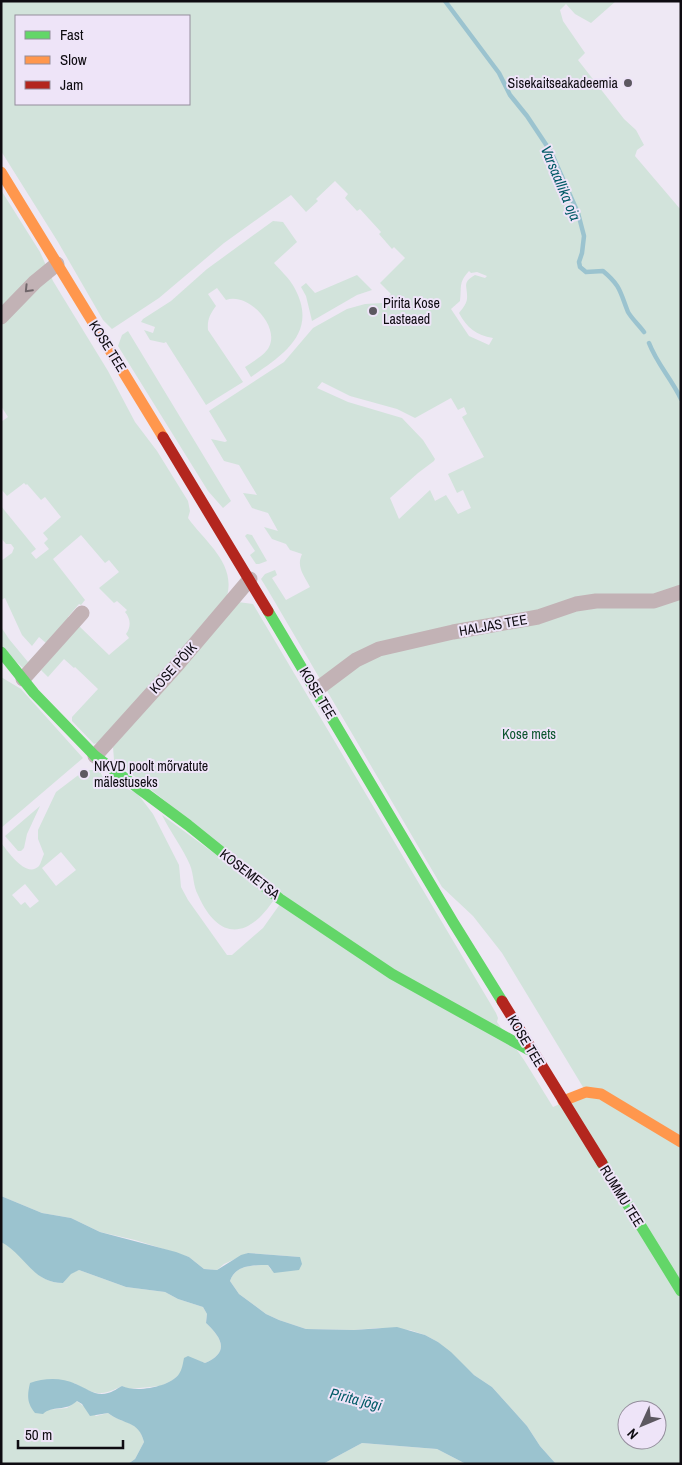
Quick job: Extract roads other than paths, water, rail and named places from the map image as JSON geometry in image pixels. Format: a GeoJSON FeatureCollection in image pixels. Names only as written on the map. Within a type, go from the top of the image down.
{"type":"FeatureCollection","features":[{"type":"Feature","properties":{"kind":"main road","name":"KOSE TEE"},"geometry":{"type":"LineString","coordinates":[[1,172],[250,578],[453,922],[562,1101]]}},
{"type":"Feature","properties":{"kind":"main road","name":"KOSEMETSA"},"geometry":{"type":"LineString","coordinates":[[1,652],[23,679],[95,756],[188,825],[280,899],[392,974],[533,1053]]}},
{"type":"Feature","properties":{"kind":"main road"},"geometry":{"type":"LineString","coordinates":[[562,1101],[586,1092],[601,1094],[681,1142]]}},
{"type":"Feature","properties":{"kind":"main road","name":"RUMMU TEE"},"geometry":{"type":"LineString","coordinates":[[562,1101],[681,1291]]}},
{"type":"Feature","properties":{"kind":"street"},"geometry":{"type":"LineString","coordinates":[[1,317],[35,282],[58,264]]}},
{"type":"Feature","properties":{"kind":"street","name":"KOSE PÕIK"},"geometry":{"type":"LineString","coordinates":[[95,756],[177,665],[250,578]]}},
{"type":"Feature","properties":{"kind":"street","name":"HALJAS TEE"},"geometry":{"type":"LineString","coordinates":[[316,690],[356,660],[379,649],[453,632],[538,617],[576,604],[596,601],[654,601],[681,592]]}},
{"type":"Feature","properties":{"kind":"street"},"geometry":{"type":"LineString","coordinates":[[23,679],[82,613]]}},
{"type":"Feature","properties":{"kind":"water","name":"Pirita jõgi"},"geometry":{"type":"Polygon","coordinates":[[[1,1196],[42,1213],[71,1218],[100,1232],[176,1252],[189,1257],[204,1269],[217,1270],[241,1255],[248,1253],[300,1257],[302,1264],[299,1270],[274,1273],[268,1265],[251,1266],[240,1269],[232,1276],[230,1281],[239,1294],[266,1314],[306,1329],[354,1330],[397,1327],[425,1335],[438,1342],[474,1375],[492,1387],[527,1426],[540,1446],[556,1464],[466,1464],[437,1449],[362,1443],[323,1464],[128,1464],[135,1459],[144,1442],[142,1435],[134,1426],[108,1413],[90,1416],[82,1404],[77,1401],[43,1414],[35,1413],[28,1399],[30,1383],[47,1379],[59,1379],[99,1394],[110,1392],[122,1386],[136,1389],[152,1388],[175,1379],[181,1371],[184,1358],[188,1356],[205,1363],[213,1359],[221,1349],[219,1339],[206,1323],[207,1314],[203,1307],[178,1299],[165,1292],[126,1287],[79,1270],[71,1274],[63,1283],[52,1282],[36,1273],[16,1253],[1,1242],[1,1196]]]}},
{"type":"Feature","properties":{"kind":"waterway","name":"Varsaallika oja"},"geometry":{"type":"LineString","coordinates":[[445,1],[499,73],[510,95],[527,116],[551,152],[578,213],[584,236],[579,262],[580,267],[586,272],[603,271],[609,276],[619,290],[631,317],[644,332]]}},
{"type":"Feature","properties":{"kind":"waterway","name":"Varsaallika oja"},"geometry":{"type":"LineString","coordinates":[[649,343],[681,399]]}},
{"type":"Feature","properties":{"kind":"place","name":"Sisekaitseakadeemia"},"geometry":{"type":"Point","coordinates":[628,83]}},
{"type":"Feature","properties":{"kind":"place","name":"Pirita Kose Lasteaed"},"geometry":{"type":"Point","coordinates":[373,311]}},
{"type":"Feature","properties":{"kind":"place","name":"NKVD poolt mõrvatute mälestuseks"},"geometry":{"type":"Point","coordinates":[84,774]}},
{"type":"Feature","properties":{"kind":"park label","name":"Kose mets"},"geometry":{"type":"Point","coordinates":[529,734]}}]}
